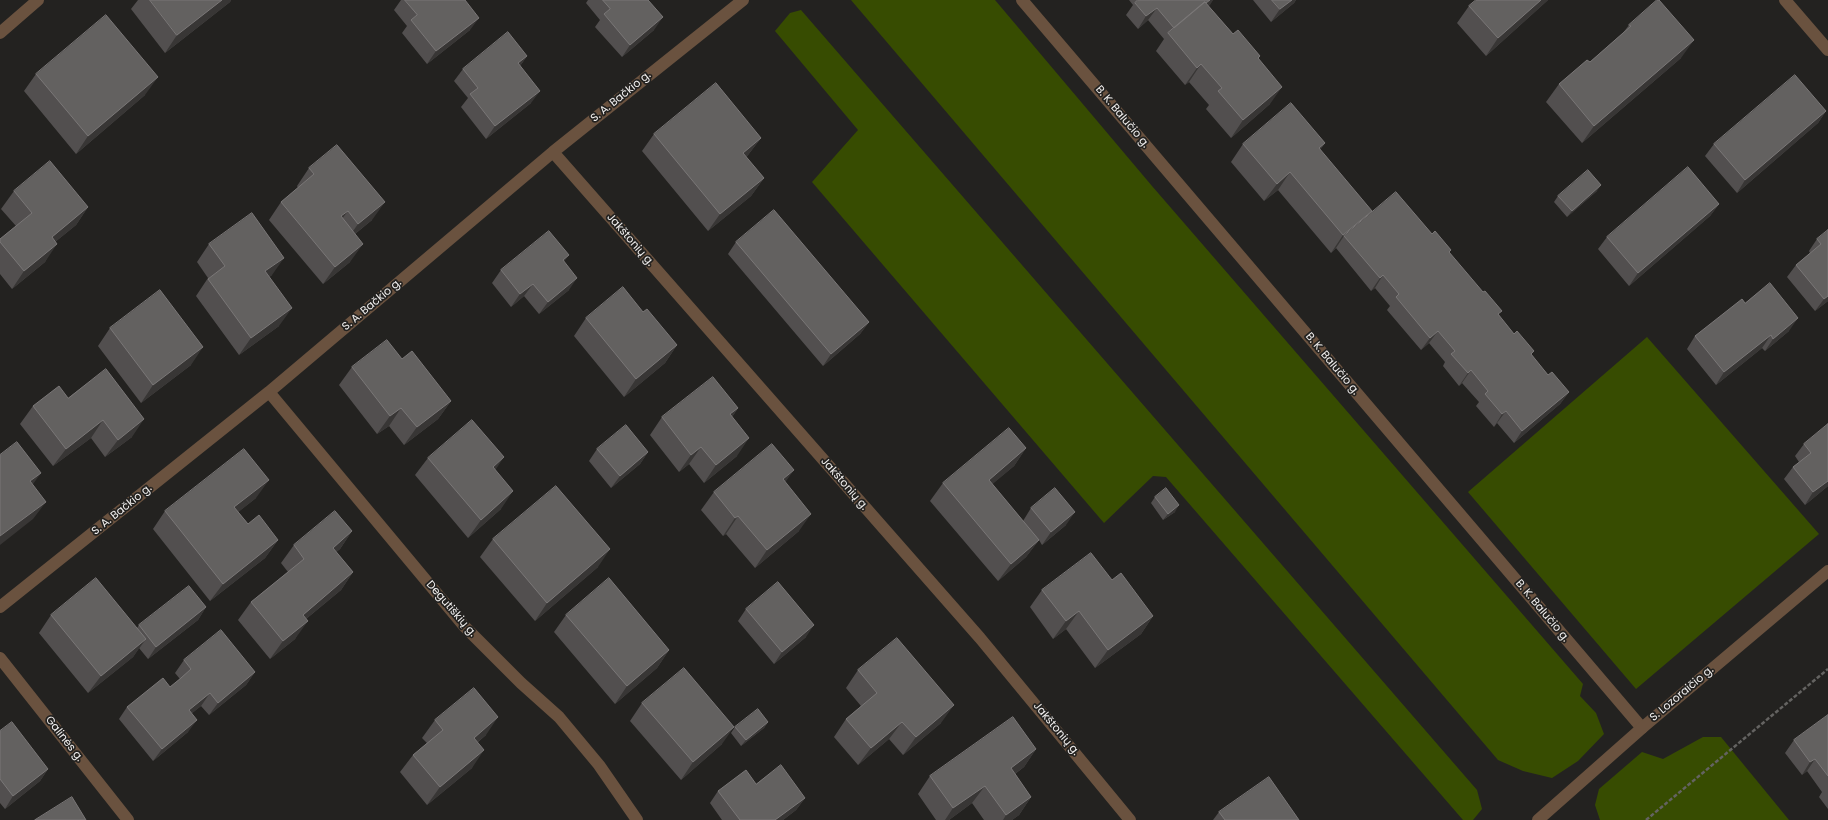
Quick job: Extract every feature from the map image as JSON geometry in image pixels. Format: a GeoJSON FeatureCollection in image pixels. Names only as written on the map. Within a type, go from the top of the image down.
{"type":"FeatureCollection","features":[{"type":"Feature","properties":{"kind":"street"},"geometry":{"type":"LineString","coordinates":[[0,33],[38,0]]}},
{"type":"Feature","properties":{"kind":"street","name":"S. A. Bačkio g."},"geometry":{"type":"LineString","coordinates":[[0,607],[269,392],[553,152],[743,0]]}},
{"type":"Feature","properties":{"kind":"street","name":"B. K. Balučio g."},"geometry":{"type":"LineString","coordinates":[[1022,0],[1642,728]]}},
{"type":"Feature","properties":{"kind":"street"},"geometry":{"type":"LineString","coordinates":[[1785,0],[1828,50]]}},
{"type":"Feature","properties":{"kind":"street","name":"Jakštonių g."},"geometry":{"type":"LineString","coordinates":[[553,152],[980,638],[1130,820]]}},
{"type":"Feature","properties":{"kind":"street","name":"Degutiškių g."},"geometry":{"type":"LineString","coordinates":[[269,392],[464,626],[521,683],[559,717],[598,765],[637,820]]}},
{"type":"Feature","properties":{"kind":"street","name":"S. Lozoraičio g."},"geometry":{"type":"LineString","coordinates":[[1538,820],[1642,728],[1828,571]]}},
{"type":"Feature","properties":{"kind":"street","name":"Galinės g."},"geometry":{"type":"LineString","coordinates":[[0,658],[128,820]]}},
{"type":"Feature","properties":{"kind":"path"},"geometry":{"type":"LineString","coordinates":[[1646,820],[1828,669]]}},
{"type":"Feature","properties":{"kind":"green space"},"geometry":{"type":"Polygon","coordinates":[[[851,0],[995,0],[1152,186],[1583,684],[1580,696],[1596,713],[1604,734],[1578,761],[1552,778],[1523,771],[1498,760],[851,0]]]}},
{"type":"Feature","properties":{"kind":"green space"},"geometry":{"type":"Polygon","coordinates":[[[801,10],[1477,790],[1482,809],[1473,820],[1463,820],[1166,477],[1153,476],[1104,523],[812,182],[858,130],[775,31],[790,13],[801,10]]]}},
{"type":"Feature","properties":{"kind":"green space"},"geometry":{"type":"Polygon","coordinates":[[[1647,337],[1819,534],[1636,689],[1468,492],[1647,337]]]}},
{"type":"Feature","properties":{"kind":"green space"},"geometry":{"type":"Polygon","coordinates":[[[1703,737],[1721,737],[1789,820],[1600,820],[1595,805],[1599,789],[1642,752],[1663,759],[1703,737]]]}},
{"type":"Feature","properties":{"kind":"building"},"geometry":{"type":"Polygon","coordinates":[[[150,0],[222,0],[177,35],[150,0]]]}},
{"type":"Feature","properties":{"kind":"building"},"geometry":{"type":"Polygon","coordinates":[[[405,0],[465,0],[479,18],[436,51],[411,20],[417,15],[405,0]]]}},
{"type":"Feature","properties":{"kind":"building"},"geometry":{"type":"Polygon","coordinates":[[[603,0],[648,0],[663,17],[630,45],[604,14],[610,9],[603,0]]]}},
{"type":"Feature","properties":{"kind":"building"},"geometry":{"type":"Polygon","coordinates":[[[1138,0],[1210,0],[1206,3],[1205,2],[1174,28],[1157,8],[1146,16],[1135,3],[1138,0]]]}},
{"type":"Feature","properties":{"kind":"building"},"geometry":{"type":"Polygon","coordinates":[[[1272,0],[1292,0],[1280,9],[1272,0]]]}},
{"type":"Feature","properties":{"kind":"building"},"geometry":{"type":"Polygon","coordinates":[[[1476,0],[1541,0],[1498,38],[1469,6],[1476,0]]]}},
{"type":"Feature","properties":{"kind":"building"},"geometry":{"type":"Polygon","coordinates":[[[1657,0],[1659,0],[1694,40],[1594,126],[1559,84],[1587,60],[1590,62],[1631,26],[1629,25],[1657,0]]]}},
{"type":"Feature","properties":{"kind":"building"},"geometry":{"type":"Polygon","coordinates":[[[1205,2],[1233,34],[1238,30],[1260,56],[1258,58],[1282,87],[1243,120],[1218,91],[1222,88],[1201,64],[1197,68],[1168,33],[1205,2]]]}},
{"type":"Feature","properties":{"kind":"building"},"geometry":{"type":"Polygon","coordinates":[[[106,15],[158,77],[88,136],[36,74],[106,15]]]}},
{"type":"Feature","properties":{"kind":"building"},"geometry":{"type":"Polygon","coordinates":[[[508,32],[527,56],[518,63],[540,91],[495,126],[470,94],[478,88],[463,69],[508,32]]]}},
{"type":"Feature","properties":{"kind":"building"},"geometry":{"type":"Polygon","coordinates":[[[1795,75],[1826,111],[1745,180],[1714,144],[1795,75]]]}},
{"type":"Feature","properties":{"kind":"building"},"geometry":{"type":"Polygon","coordinates":[[[716,83],[761,138],[743,153],[764,178],[720,214],[654,134],[716,83]]]}},
{"type":"Feature","properties":{"kind":"building"},"geometry":{"type":"Polygon","coordinates":[[[1291,103],[1325,143],[1319,148],[1372,211],[1343,235],[1290,172],[1277,184],[1243,144],[1291,103]]]}},
{"type":"Feature","properties":{"kind":"building"},"geometry":{"type":"Polygon","coordinates":[[[337,145],[385,202],[358,224],[348,211],[341,216],[363,244],[335,267],[281,202],[314,174],[309,168],[337,145]]]}},
{"type":"Feature","properties":{"kind":"building"},"geometry":{"type":"Polygon","coordinates":[[[50,161],[88,207],[52,237],[57,244],[24,271],[0,242],[0,239],[32,213],[14,191],[50,161]]]}},
{"type":"Feature","properties":{"kind":"building"},"geometry":{"type":"Polygon","coordinates":[[[1688,167],[1719,204],[1638,273],[1607,237],[1688,167]]]}},
{"type":"Feature","properties":{"kind":"building"},"geometry":{"type":"Polygon","coordinates":[[[1588,170],[1601,185],[1572,211],[1558,196],[1588,170]]]}},
{"type":"Feature","properties":{"kind":"building"},"geometry":{"type":"Polygon","coordinates":[[[1396,192],[1432,234],[1435,231],[1451,250],[1449,252],[1483,292],[1485,291],[1502,311],[1498,314],[1514,334],[1517,331],[1534,351],[1531,354],[1548,375],[1552,372],[1569,392],[1522,431],[1506,411],[1502,414],[1485,394],[1488,391],[1471,370],[1468,373],[1451,354],[1455,351],[1438,331],[1430,338],[1396,297],[1399,294],[1383,275],[1380,278],[1344,236],[1396,192]]]}},
{"type":"Feature","properties":{"kind":"building"},"geometry":{"type":"Polygon","coordinates":[[[774,210],[869,322],[831,354],[736,242],[774,210]]]}},
{"type":"Feature","properties":{"kind":"building"},"geometry":{"type":"Polygon","coordinates":[[[252,213],[284,258],[265,271],[292,308],[251,338],[208,279],[225,266],[209,244],[252,213]]]}},
{"type":"Feature","properties":{"kind":"building"},"geometry":{"type":"Polygon","coordinates":[[[1828,230],[1828,296],[1824,299],[1796,265],[1821,244],[1817,239],[1828,230]]]}},
{"type":"Feature","properties":{"kind":"building"},"geometry":{"type":"Polygon","coordinates":[[[549,231],[569,255],[563,260],[577,278],[548,302],[533,284],[520,294],[501,270],[549,231]]]}},
{"type":"Feature","properties":{"kind":"building"},"geometry":{"type":"Polygon","coordinates":[[[1770,283],[1798,318],[1773,339],[1771,335],[1724,372],[1695,336],[1742,299],[1745,303],[1770,283]]]}},
{"type":"Feature","properties":{"kind":"building"},"geometry":{"type":"Polygon","coordinates":[[[623,287],[643,312],[647,309],[677,345],[636,379],[586,318],[623,287]]]}},
{"type":"Feature","properties":{"kind":"building"},"geometry":{"type":"Polygon","coordinates":[[[160,290],[203,347],[153,385],[110,328],[160,290]]]}},
{"type":"Feature","properties":{"kind":"building"},"geometry":{"type":"Polygon","coordinates":[[[387,340],[402,359],[412,351],[451,401],[417,427],[401,408],[390,416],[352,367],[387,340]]]}},
{"type":"Feature","properties":{"kind":"building"},"geometry":{"type":"Polygon","coordinates":[[[106,369],[144,419],[118,440],[103,420],[66,449],[33,406],[59,386],[68,398],[106,369]]]}},
{"type":"Feature","properties":{"kind":"building"},"geometry":{"type":"Polygon","coordinates":[[[713,377],[738,408],[730,414],[749,438],[716,465],[701,447],[691,455],[662,417],[713,377]]]}},
{"type":"Feature","properties":{"kind":"building"},"geometry":{"type":"Polygon","coordinates":[[[472,420],[504,457],[493,467],[513,491],[481,520],[428,458],[472,420]]]}},
{"type":"Feature","properties":{"kind":"building"},"geometry":{"type":"Polygon","coordinates":[[[1828,424],[1828,481],[1813,492],[1793,467],[1811,453],[1804,444],[1828,424]]]}},
{"type":"Feature","properties":{"kind":"building"},"geometry":{"type":"Polygon","coordinates":[[[626,425],[648,452],[620,476],[597,449],[626,425]]]}},
{"type":"Feature","properties":{"kind":"building"},"geometry":{"type":"Polygon","coordinates":[[[1009,428],[1026,448],[989,480],[1039,540],[1011,564],[943,483],[1009,428]]]}},
{"type":"Feature","properties":{"kind":"building"},"geometry":{"type":"Polygon","coordinates":[[[17,442],[41,473],[30,481],[46,502],[0,536],[0,455],[17,442]]]}},
{"type":"Feature","properties":{"kind":"building"},"geometry":{"type":"Polygon","coordinates":[[[772,444],[794,470],[783,479],[811,514],[767,550],[738,516],[735,518],[714,492],[772,444]]]}},
{"type":"Feature","properties":{"kind":"building"},"geometry":{"type":"Polygon","coordinates":[[[244,449],[269,480],[234,507],[248,524],[259,515],[278,540],[223,584],[165,511],[244,449]]]}},
{"type":"Feature","properties":{"kind":"building"},"geometry":{"type":"Polygon","coordinates":[[[556,486],[610,549],[547,603],[493,539],[556,486]]]}},
{"type":"Feature","properties":{"kind":"building"},"geometry":{"type":"Polygon","coordinates":[[[1055,488],[1075,512],[1051,532],[1031,508],[1055,488]]]}},
{"type":"Feature","properties":{"kind":"building"},"geometry":{"type":"Polygon","coordinates":[[[1166,488],[1179,505],[1168,514],[1155,497],[1166,488]]]}},
{"type":"Feature","properties":{"kind":"building"},"geometry":{"type":"Polygon","coordinates":[[[335,511],[352,531],[333,548],[353,572],[303,615],[308,621],[283,641],[251,602],[304,559],[294,545],[335,511]]]}},
{"type":"Feature","properties":{"kind":"building"},"geometry":{"type":"Polygon","coordinates":[[[1091,553],[1112,580],[1121,573],[1153,616],[1108,650],[1079,611],[1066,621],[1042,590],[1091,553]]]}},
{"type":"Feature","properties":{"kind":"building"},"geometry":{"type":"Polygon","coordinates":[[[96,578],[146,639],[101,676],[51,615],[96,578]]]}},
{"type":"Feature","properties":{"kind":"building"},"geometry":{"type":"Polygon","coordinates":[[[609,578],[669,650],[627,686],[566,615],[609,578]]]}},
{"type":"Feature","properties":{"kind":"building"},"geometry":{"type":"Polygon","coordinates":[[[778,582],[814,625],[782,652],[746,609],[778,582]]]}},
{"type":"Feature","properties":{"kind":"building"},"geometry":{"type":"Polygon","coordinates":[[[189,586],[206,607],[156,647],[139,625],[189,586]]]}},
{"type":"Feature","properties":{"kind":"building"},"geometry":{"type":"Polygon","coordinates":[[[221,630],[255,672],[218,703],[210,693],[189,710],[197,720],[162,749],[127,707],[163,678],[170,687],[181,678],[191,669],[184,660],[221,630]]]}},
{"type":"Feature","properties":{"kind":"building"},"geometry":{"type":"Polygon","coordinates":[[[897,638],[954,705],[916,737],[902,722],[871,748],[846,719],[877,693],[858,670],[897,638]]]}},
{"type":"Feature","properties":{"kind":"building"},"geometry":{"type":"Polygon","coordinates":[[[684,668],[734,727],[693,762],[642,703],[684,668]]]}},
{"type":"Feature","properties":{"kind":"building"},"geometry":{"type":"Polygon","coordinates":[[[474,688],[498,717],[474,738],[484,750],[440,787],[413,755],[443,730],[435,720],[474,688]]]}},
{"type":"Feature","properties":{"kind":"building"},"geometry":{"type":"Polygon","coordinates":[[[758,709],[768,722],[746,740],[735,727],[758,709]]]}},
{"type":"Feature","properties":{"kind":"building"},"geometry":{"type":"Polygon","coordinates":[[[1828,715],[1828,776],[1815,759],[1810,762],[1794,740],[1828,715]]]}},
{"type":"Feature","properties":{"kind":"building"},"geometry":{"type":"Polygon","coordinates":[[[1013,717],[1036,749],[1011,768],[1031,797],[1006,815],[985,786],[953,808],[930,776],[1013,717]]]}},
{"type":"Feature","properties":{"kind":"building"},"geometry":{"type":"Polygon","coordinates":[[[12,722],[48,769],[13,796],[0,779],[0,731],[12,722]]]}},
{"type":"Feature","properties":{"kind":"building"},"geometry":{"type":"Polygon","coordinates":[[[781,765],[805,798],[775,820],[740,820],[718,791],[746,770],[756,784],[781,765]]]}},
{"type":"Feature","properties":{"kind":"building"},"geometry":{"type":"Polygon","coordinates":[[[1269,777],[1299,820],[1225,820],[1219,812],[1269,777]]]}},
{"type":"Feature","properties":{"kind":"building"},"geometry":{"type":"Polygon","coordinates":[[[72,797],[86,820],[35,820],[72,797]]]}}]}
